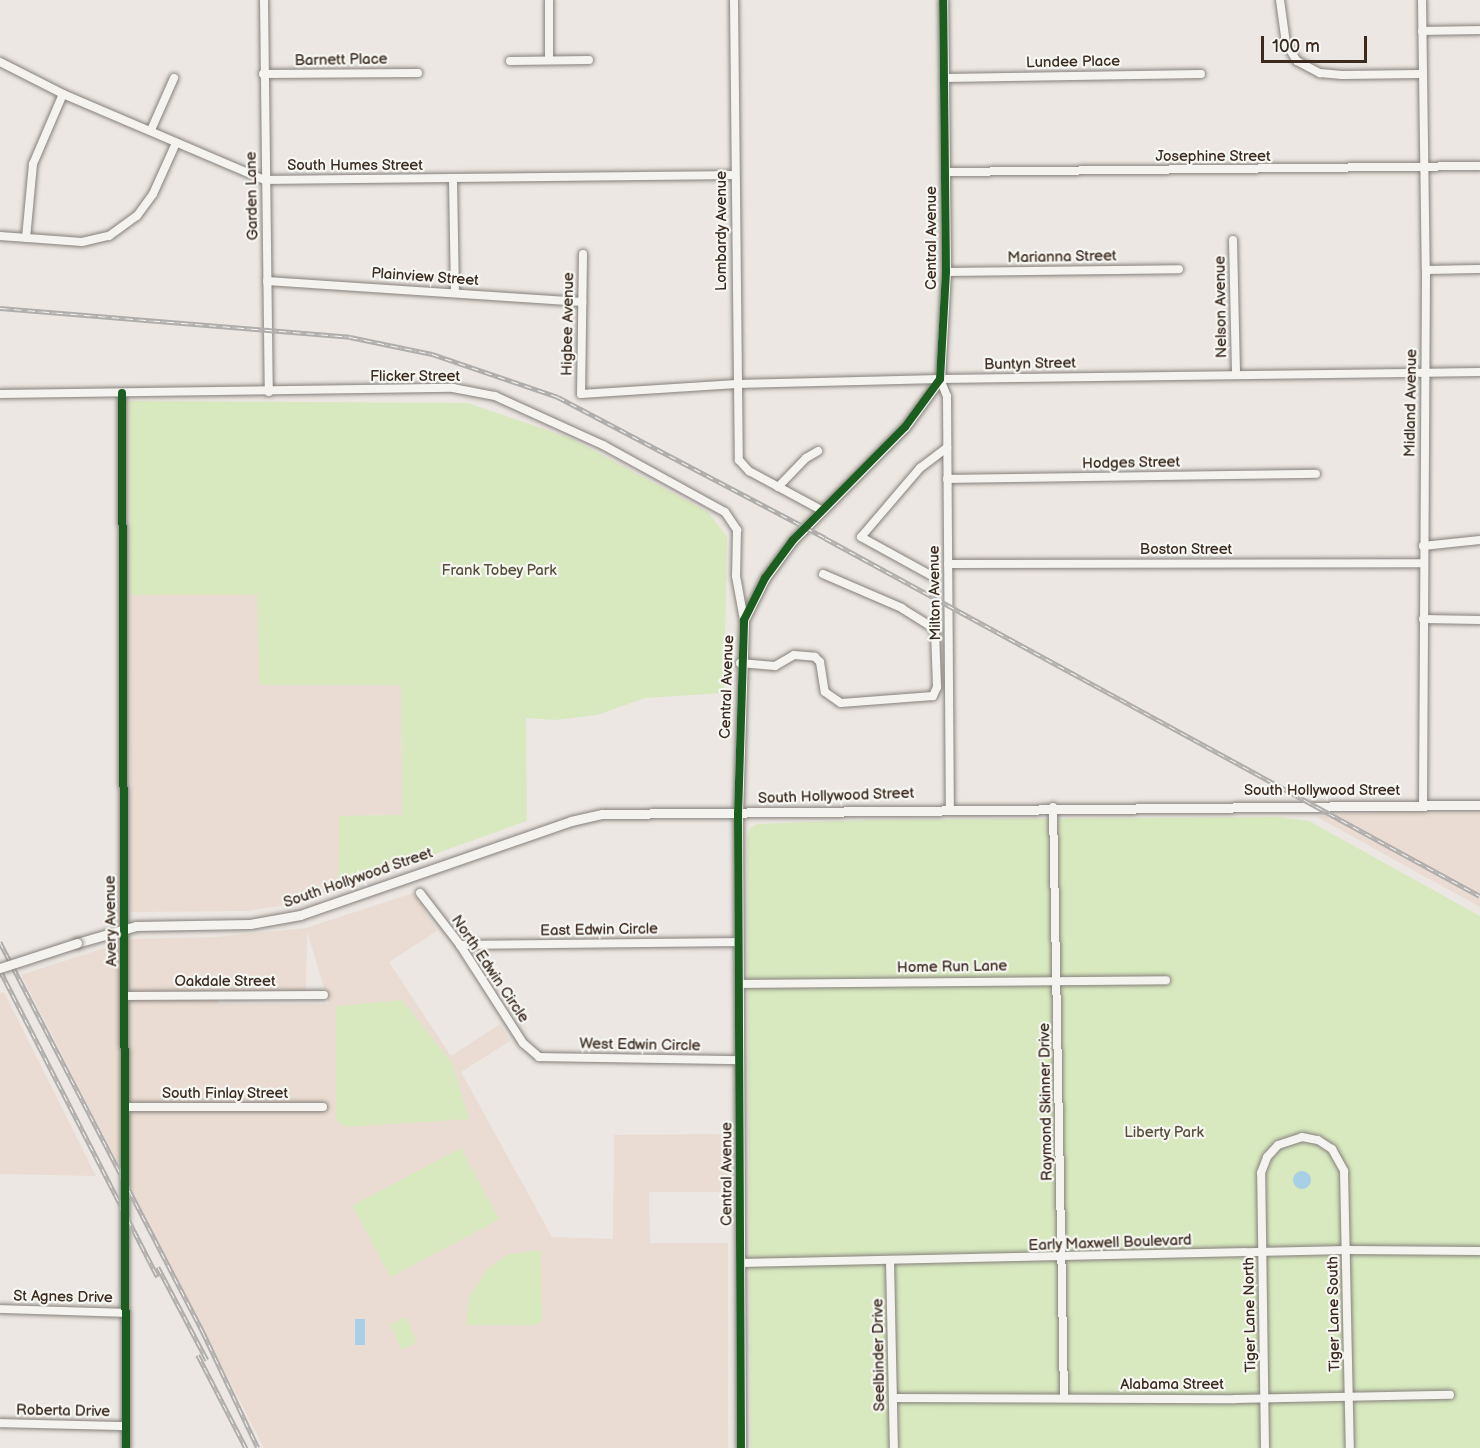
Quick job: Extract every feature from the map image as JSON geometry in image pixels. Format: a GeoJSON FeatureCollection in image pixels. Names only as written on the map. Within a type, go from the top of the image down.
{"type":"FeatureCollection","features":[{"type":"Feature","properties":{"kind":"main road","name":"Central Avenue"},"geometry":{"type":"LineString","coordinates":[[741,1448],[738,814],[740,663],[744,620],[765,578],[821,510],[904,427],[940,379],[946,272],[943,0]]}},
{"type":"Feature","properties":{"kind":"main road","name":"South Hollywood Street"},"geometry":{"type":"LineString","coordinates":[[0,968],[123,928],[250,924],[300,915],[564,824],[602,814],[738,814],[950,808],[1480,805]]}},
{"type":"Feature","properties":{"kind":"street","name":"Garden Lane"},"geometry":{"type":"LineString","coordinates":[[264,0],[263,75],[270,392]]}},
{"type":"Feature","properties":{"kind":"street"},"geometry":{"type":"LineString","coordinates":[[549,0],[549,60]]}},
{"type":"Feature","properties":{"kind":"street","name":"Lombardy Avenue"},"geometry":{"type":"LineString","coordinates":[[734,0],[737,384],[741,461],[749,471],[778,487]]}},
{"type":"Feature","properties":{"kind":"street"},"geometry":{"type":"LineString","coordinates":[[1280,0],[1286,43],[1297,61],[1320,73],[1420,74]]}},
{"type":"Feature","properties":{"kind":"street","name":"Midland Avenue"},"geometry":{"type":"LineString","coordinates":[[1422,0],[1420,74],[1426,270],[1423,806]]}},
{"type":"Feature","properties":{"kind":"street"},"geometry":{"type":"LineString","coordinates":[[1422,30],[1480,30]]}},
{"type":"Feature","properties":{"kind":"street"},"geometry":{"type":"LineString","coordinates":[[510,61],[589,60]]}},
{"type":"Feature","properties":{"kind":"street","name":"South Humes Street"},"geometry":{"type":"LineString","coordinates":[[0,62],[63,94],[265,180],[453,180],[735,175]]}},
{"type":"Feature","properties":{"kind":"street","name":"Barnett Place"},"geometry":{"type":"LineString","coordinates":[[263,75],[418,73]]}},
{"type":"Feature","properties":{"kind":"street","name":"Lundee Place"},"geometry":{"type":"LineString","coordinates":[[945,78],[1201,74]]}},
{"type":"Feature","properties":{"kind":"street"},"geometry":{"type":"LineString","coordinates":[[151,130],[174,78]]}},
{"type":"Feature","properties":{"kind":"street"},"geometry":{"type":"LineString","coordinates":[[26,238],[33,164],[63,94]]}},
{"type":"Feature","properties":{"kind":"street"},"geometry":{"type":"LineString","coordinates":[[0,236],[82,242],[109,236],[137,216],[153,194],[177,143]]}},
{"type":"Feature","properties":{"kind":"street","name":"Josephine Street"},"geometry":{"type":"LineString","coordinates":[[946,172],[1480,166]]}},
{"type":"Feature","properties":{"kind":"street"},"geometry":{"type":"LineString","coordinates":[[453,180],[455,292]]}},
{"type":"Feature","properties":{"kind":"street","name":"Nelson Avenue"},"geometry":{"type":"LineString","coordinates":[[1233,240],[1236,374]]}},
{"type":"Feature","properties":{"kind":"street","name":"Higbee Avenue"},"geometry":{"type":"LineString","coordinates":[[581,394],[583,255]]}},
{"type":"Feature","properties":{"kind":"street","name":"Marianna Street"},"geometry":{"type":"LineString","coordinates":[[946,272],[1179,269]]}},
{"type":"Feature","properties":{"kind":"street"},"geometry":{"type":"LineString","coordinates":[[1426,270],[1480,270]]}},
{"type":"Feature","properties":{"kind":"street","name":"Plainview Street"},"geometry":{"type":"LineString","coordinates":[[267,281],[582,302]]}},
{"type":"Feature","properties":{"kind":"street","name":"Buntyn Street"},"geometry":{"type":"LineString","coordinates":[[581,394],[737,384],[940,379],[1480,372]]}},
{"type":"Feature","properties":{"kind":"street","name":"Milton Avenue"},"geometry":{"type":"LineString","coordinates":[[940,379],[947,396],[950,808]]}},
{"type":"Feature","properties":{"kind":"street","name":"Flicker Street"},"geometry":{"type":"LineString","coordinates":[[0,394],[453,388],[495,396],[603,445],[725,512],[737,530],[736,576],[744,620]]}},
{"type":"Feature","properties":{"kind":"street","name":"Avery Avenue"},"geometry":{"type":"LineString","coordinates":[[122,393],[123,928],[127,1107],[126,1448]]}},
{"type":"Feature","properties":{"kind":"street"},"geometry":{"type":"LineString","coordinates":[[932,576],[861,537],[920,468],[947,448]]}},
{"type":"Feature","properties":{"kind":"street"},"geometry":{"type":"LineString","coordinates":[[818,451],[778,487],[821,510]]}},
{"type":"Feature","properties":{"kind":"street","name":"Hodges Street"},"geometry":{"type":"LineString","coordinates":[[947,479],[1316,474]]}},
{"type":"Feature","properties":{"kind":"street"},"geometry":{"type":"LineString","coordinates":[[1423,546],[1480,540]]}},
{"type":"Feature","properties":{"kind":"street","name":"Boston Street"},"geometry":{"type":"LineString","coordinates":[[948,564],[1423,563]]}},
{"type":"Feature","properties":{"kind":"street"},"geometry":{"type":"LineString","coordinates":[[740,663],[775,666],[794,655],[815,657],[820,662],[828,696],[841,703],[933,696],[937,687],[934,629],[902,608],[823,574]]}},
{"type":"Feature","properties":{"kind":"street"},"geometry":{"type":"LineString","coordinates":[[1423,619],[1480,620]]}},
{"type":"Feature","properties":{"kind":"street","name":"Raymond Skinner Drive"},"geometry":{"type":"LineString","coordinates":[[1053,807],[1064,1397]]}},
{"type":"Feature","properties":{"kind":"street","name":"North Edwin Circle"},"geometry":{"type":"LineString","coordinates":[[420,893],[460,945],[523,1043],[539,1057]]}},
{"type":"Feature","properties":{"kind":"street","name":"East Edwin Circle"},"geometry":{"type":"LineString","coordinates":[[460,945],[739,942]]}},
{"type":"Feature","properties":{"kind":"street","name":"Home Run Lane"},"geometry":{"type":"LineString","coordinates":[[740,984],[1166,980]]}},
{"type":"Feature","properties":{"kind":"street","name":"Oakdale Street"},"geometry":{"type":"LineString","coordinates":[[126,996],[324,995]]}},
{"type":"Feature","properties":{"kind":"street","name":"West Edwin Circle"},"geometry":{"type":"LineString","coordinates":[[539,1057],[740,1060]]}},
{"type":"Feature","properties":{"kind":"street","name":"South Finlay Street"},"geometry":{"type":"LineString","coordinates":[[127,1107],[323,1107]]}},
{"type":"Feature","properties":{"kind":"street","name":"Tiger Lane South"},"geometry":{"type":"LineString","coordinates":[[1261,1181],[1263,1165],[1272,1150],[1286,1141],[1302,1137],[1318,1140],[1332,1149],[1341,1163],[1344,1179],[1347,1250],[1350,1448]]}},
{"type":"Feature","properties":{"kind":"street","name":"Tiger Lane North"},"geometry":{"type":"LineString","coordinates":[[1261,1181],[1265,1448]]}},
{"type":"Feature","properties":{"kind":"street","name":"Early Maxwell Boulevard"},"geometry":{"type":"LineString","coordinates":[[740,1263],[1347,1250],[1480,1251]]}},
{"type":"Feature","properties":{"kind":"street","name":"Seelbinder Drive"},"geometry":{"type":"LineString","coordinates":[[890,1261],[894,1448]]}},
{"type":"Feature","properties":{"kind":"street","name":"St Agnes Drive"},"geometry":{"type":"LineString","coordinates":[[0,1310],[125,1312]]}},
{"type":"Feature","properties":{"kind":"street","name":"Alabama Street"},"geometry":{"type":"LineString","coordinates":[[893,1398],[1265,1399],[1450,1395]]}},
{"type":"Feature","properties":{"kind":"street","name":"Roberta Drive"},"geometry":{"type":"LineString","coordinates":[[0,1423],[126,1426]]}},
{"type":"Feature","properties":{"kind":"shaded area"},"geometry":{"type":"Polygon","coordinates":[[[130,595],[258,595],[260,685],[401,684],[402,815],[339,816],[338,889],[291,904],[247,911],[131,912],[130,595]]]}},
{"type":"Feature","properties":{"kind":"shaded area"},"geometry":{"type":"Polygon","coordinates":[[[1480,813],[1480,907],[1317,817],[1345,814],[1480,813]]]}},
{"type":"Feature","properties":{"kind":"shaded area"},"geometry":{"type":"Polygon","coordinates":[[[413,893],[437,931],[389,962],[451,1056],[500,1024],[510,1041],[461,1072],[552,1237],[613,1239],[614,1135],[727,1134],[728,1192],[649,1192],[650,1243],[728,1243],[728,1448],[264,1448],[21,975],[132,939],[217,937],[306,928],[413,893]],[[307,931],[306,992],[218,993],[218,1004],[329,1004],[307,931]]]}},
{"type":"Feature","properties":{"kind":"shaded area"},"geometry":{"type":"Polygon","coordinates":[[[4,992],[96,1176],[0,1174],[0,993],[4,992]]]}},
{"type":"Feature","properties":{"kind":"green space","name":"Frank Tobey Park"},"geometry":{"type":"Polygon","coordinates":[[[129,401],[468,403],[570,438],[708,512],[727,537],[724,693],[645,698],[597,715],[556,720],[526,718],[527,821],[338,889],[339,816],[402,815],[401,685],[259,685],[257,595],[130,595],[129,401]]]}},
{"type":"Feature","properties":{"kind":"green space","name":"Liberty Park"},"geometry":{"type":"Polygon","coordinates":[[[1278,817],[1309,821],[1480,916],[1480,1448],[751,1448],[747,837],[750,828],[757,824],[875,820],[1278,817]]]}},
{"type":"Feature","properties":{"kind":"green space"},"geometry":{"type":"Polygon","coordinates":[[[402,1000],[452,1063],[469,1119],[346,1127],[336,1120],[336,1006],[402,1000]]]}},
{"type":"Feature","properties":{"kind":"green space"},"geometry":{"type":"Polygon","coordinates":[[[461,1148],[499,1220],[390,1277],[352,1206],[461,1148]]]}},
{"type":"Feature","properties":{"kind":"green space"},"geometry":{"type":"Polygon","coordinates":[[[541,1250],[542,1321],[536,1325],[466,1325],[470,1296],[488,1268],[509,1254],[541,1250]]]}},
{"type":"Feature","properties":{"kind":"green space"},"geometry":{"type":"Polygon","coordinates":[[[406,1317],[417,1343],[401,1349],[390,1324],[406,1317]]]}},
{"type":"Feature","properties":{"kind":"water"},"geometry":{"type":"Polygon","coordinates":[[[1302,1171],[1308,1174],[1311,1180],[1308,1186],[1302,1189],[1296,1186],[1293,1180],[1296,1174],[1302,1171]]]}},
{"type":"Feature","properties":{"kind":"water"},"geometry":{"type":"Polygon","coordinates":[[[355,1319],[365,1319],[365,1345],[355,1345],[355,1319]]]}},
{"type":"Feature","properties":{"kind":"railway"},"geometry":{"type":"LineString","coordinates":[[0,308],[350,337],[432,354],[558,397],[825,538],[1480,896]]}},
{"type":"Feature","properties":{"kind":"railway"},"geometry":{"type":"LineString","coordinates":[[0,942],[203,1332],[258,1448]]}},
{"type":"Feature","properties":{"kind":"railway"},"geometry":{"type":"LineString","coordinates":[[0,970],[158,1277]]}},
{"type":"Feature","properties":{"kind":"railway"},"geometry":{"type":"LineString","coordinates":[[158,1267],[207,1360]]}},
{"type":"Feature","properties":{"kind":"railway"},"geometry":{"type":"LineString","coordinates":[[198,1355],[246,1448]]}},
{"type":"Feature","properties":{"kind":"cycle path"},"geometry":{"type":"LineString","coordinates":[[741,1448],[738,814],[744,620],[765,578],[793,540],[905,427],[940,379],[946,272],[943,0]]}},
{"type":"Feature","properties":{"kind":"cycle path"},"geometry":{"type":"LineString","coordinates":[[122,393],[126,1448]]}}]}
